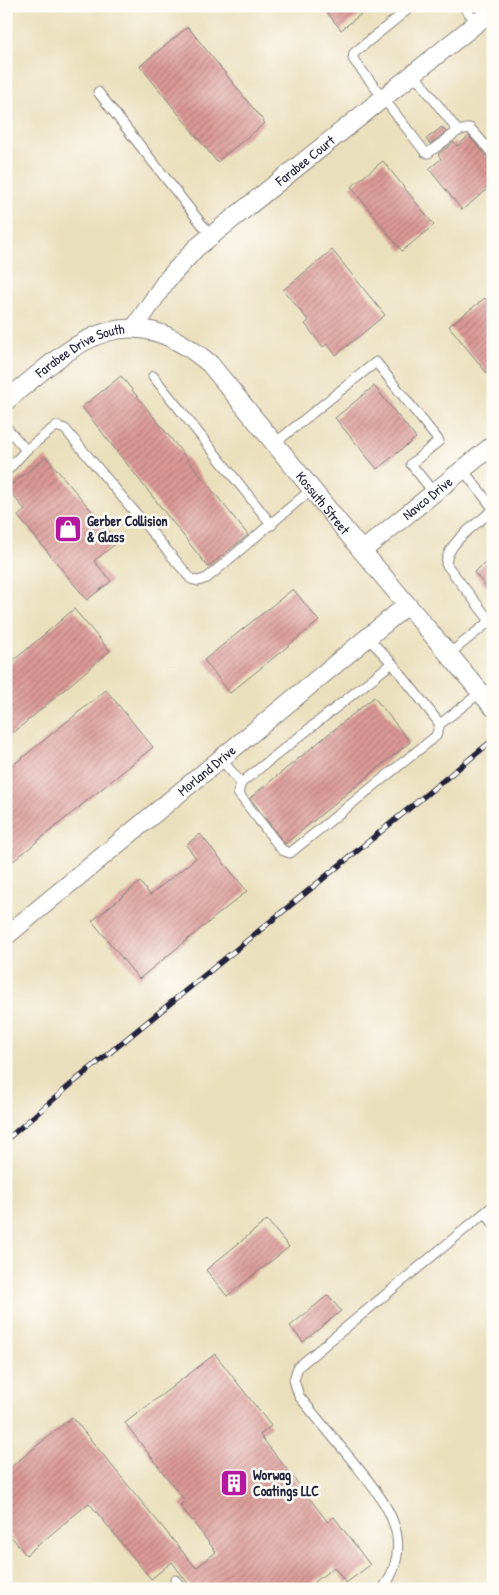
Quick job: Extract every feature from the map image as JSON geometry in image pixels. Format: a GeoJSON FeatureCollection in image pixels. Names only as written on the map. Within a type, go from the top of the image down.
{"type":"FeatureCollection","features":[{"type":"Feature","properties":{"kind":"street","name":"Farabee Court"},"geometry":{"type":"LineString","coordinates":[[135,328],[166,281],[196,248],[493,10]]}},
{"type":"Feature","properties":{"kind":"street","name":"Farabee Drive South"},"geometry":{"type":"LineString","coordinates":[[9,392],[87,339],[110,330],[135,328]]}},
{"type":"Feature","properties":{"kind":"street","name":"Kossuth Street"},"geometry":{"type":"LineString","coordinates":[[135,328],[163,333],[190,347],[210,364],[362,551],[493,707]]}},
{"type":"Feature","properties":{"kind":"street","name":"Navco Drive"},"geometry":{"type":"LineString","coordinates":[[362,551],[493,445]]}},
{"type":"Feature","properties":{"kind":"street","name":"Morland Drive"},"geometry":{"type":"LineString","coordinates":[[6,936],[407,605]]}},
{"type":"Feature","properties":{"kind":"lane"},"geometry":{"type":"LineString","coordinates":[[412,6],[354,53],[354,59],[424,152],[428,153],[434,150],[458,131],[470,128],[475,131],[493,154]]}},
{"type":"Feature","properties":{"kind":"lane"},"geometry":{"type":"LineString","coordinates":[[463,6],[477,23]]}},
{"type":"Feature","properties":{"kind":"lane"},"geometry":{"type":"LineString","coordinates":[[414,74],[458,131]]}},
{"type":"Feature","properties":{"kind":"lane"},"geometry":{"type":"LineString","coordinates":[[98,92],[211,236]]}},
{"type":"Feature","properties":{"kind":"lane"},"geometry":{"type":"LineString","coordinates":[[275,443],[376,362],[439,441],[411,464],[434,493]]}},
{"type":"Feature","properties":{"kind":"lane"},"geometry":{"type":"LineString","coordinates":[[152,376],[272,525]]}},
{"type":"Feature","properties":{"kind":"lane"},"geometry":{"type":"LineString","coordinates":[[6,472],[26,450],[56,426],[65,429],[191,580],[198,581],[207,578],[272,525],[312,489]]}},
{"type":"Feature","properties":{"kind":"lane"},"geometry":{"type":"LineString","coordinates":[[6,427],[26,450]]}},
{"type":"Feature","properties":{"kind":"lane"},"geometry":{"type":"LineString","coordinates":[[449,654],[490,621],[446,564],[446,555],[452,547],[493,509],[463,470]]}},
{"type":"Feature","properties":{"kind":"lane"},"geometry":{"type":"LineString","coordinates":[[368,638],[392,663],[440,724]]}},
{"type":"Feature","properties":{"kind":"lane"},"geometry":{"type":"LineString","coordinates":[[392,663],[241,783],[238,793],[282,850],[290,852],[436,736],[440,724],[481,692]]}},
{"type":"Feature","properties":{"kind":"lane"},"geometry":{"type":"LineString","coordinates":[[221,759],[241,783]]}},
{"type":"Feature","properties":{"kind":"lane"},"geometry":{"type":"LineString","coordinates":[[383,1589],[391,1577],[396,1562],[398,1545],[394,1522],[382,1498],[299,1396],[294,1380],[298,1367],[493,1206]]}},
{"type":"Feature","properties":{"kind":"lane"},"geometry":{"type":"LineString","coordinates":[[484,1213],[493,1224]]}},
{"type":"Feature","properties":{"kind":"lane"},"geometry":{"type":"LineString","coordinates":[[175,1580],[182,1589]]}},
{"type":"Feature","properties":{"kind":"building"},"geometry":{"type":"Polygon","coordinates":[[[322,6],[371,6],[341,30],[322,6]]]}},
{"type":"Feature","properties":{"kind":"building"},"geometry":{"type":"Polygon","coordinates":[[[188,27],[265,123],[217,162],[140,66],[188,27]]]}},
{"type":"Feature","properties":{"kind":"building"},"geometry":{"type":"Polygon","coordinates":[[[442,127],[446,132],[430,144],[426,139],[442,127]]]}},
{"type":"Feature","properties":{"kind":"building"},"geometry":{"type":"Polygon","coordinates":[[[469,136],[493,164],[493,185],[462,210],[429,169],[441,159],[438,154],[454,142],[457,146],[469,136]]]}},
{"type":"Feature","properties":{"kind":"building"},"geometry":{"type":"Polygon","coordinates":[[[383,161],[434,225],[402,251],[351,187],[383,161]]]}},
{"type":"Feature","properties":{"kind":"building"},"geometry":{"type":"Polygon","coordinates":[[[332,250],[385,315],[336,355],[327,344],[323,347],[305,324],[309,321],[283,290],[332,250]]]}},
{"type":"Feature","properties":{"kind":"building"},"geometry":{"type":"Polygon","coordinates":[[[485,298],[493,308],[493,381],[449,326],[485,298]]]}},
{"type":"Feature","properties":{"kind":"building"},"geometry":{"type":"Polygon","coordinates":[[[121,376],[248,535],[208,567],[82,407],[121,376]]]}},
{"type":"Feature","properties":{"kind":"building"},"geometry":{"type":"Polygon","coordinates":[[[374,386],[416,438],[377,469],[335,418],[374,386]]]}},
{"type":"Feature","properties":{"kind":"building","name":"Gerber Collision & Glass"},"geometry":{"type":"Polygon","coordinates":[[[46,457],[118,542],[94,561],[111,581],[87,600],[18,516],[25,510],[7,488],[46,457]]]}},
{"type":"Feature","properties":{"kind":"building"},"geometry":{"type":"Polygon","coordinates":[[[493,557],[493,595],[474,572],[493,557]]]}},
{"type":"Feature","properties":{"kind":"building"},"geometry":{"type":"Polygon","coordinates":[[[293,589],[319,621],[230,693],[204,660],[293,589]]]}},
{"type":"Feature","properties":{"kind":"building"},"geometry":{"type":"Polygon","coordinates":[[[74,609],[110,651],[6,739],[6,667],[74,609]]]}},
{"type":"Feature","properties":{"kind":"building"},"geometry":{"type":"Polygon","coordinates":[[[106,690],[153,747],[6,867],[6,771],[106,690]]]}},
{"type":"Feature","properties":{"kind":"building"},"geometry":{"type":"Polygon","coordinates":[[[374,697],[410,742],[285,844],[250,798],[374,697]]]}},
{"type":"Feature","properties":{"kind":"building"},"geometry":{"type":"Polygon","coordinates":[[[200,834],[247,891],[139,979],[92,921],[140,882],[150,895],[196,858],[186,845],[200,834]]]}},
{"type":"Feature","properties":{"kind":"building"},"geometry":{"type":"Polygon","coordinates":[[[267,1220],[289,1247],[227,1296],[206,1270],[267,1220]]]}},
{"type":"Feature","properties":{"kind":"building"},"geometry":{"type":"Polygon","coordinates":[[[328,1295],[341,1311],[303,1342],[290,1326],[328,1295]]]}},
{"type":"Feature","properties":{"kind":"building","name":"Worwag Coatings LLC"},"geometry":{"type":"Polygon","coordinates":[[[215,1354],[271,1426],[260,1435],[328,1522],[334,1517],[370,1565],[346,1583],[334,1567],[306,1589],[192,1589],[172,1562],[151,1579],[89,1503],[26,1555],[6,1530],[6,1471],[72,1417],[196,1568],[216,1552],[180,1505],[185,1501],[125,1423],[215,1354]]]}},
{"type":"Feature","properties":{"kind":"railway"},"geometry":{"type":"LineString","coordinates":[[6,1140],[75,1081],[493,740]]}},
{"type":"Feature","properties":{"kind":"place","name":"Gerber Collision & Glass"},"geometry":{"type":"Point","coordinates":[68,529]}},
{"type":"Feature","properties":{"kind":"place","name":"Worwag Coatings LLC"},"geometry":{"type":"Point","coordinates":[234,1483]}}]}
